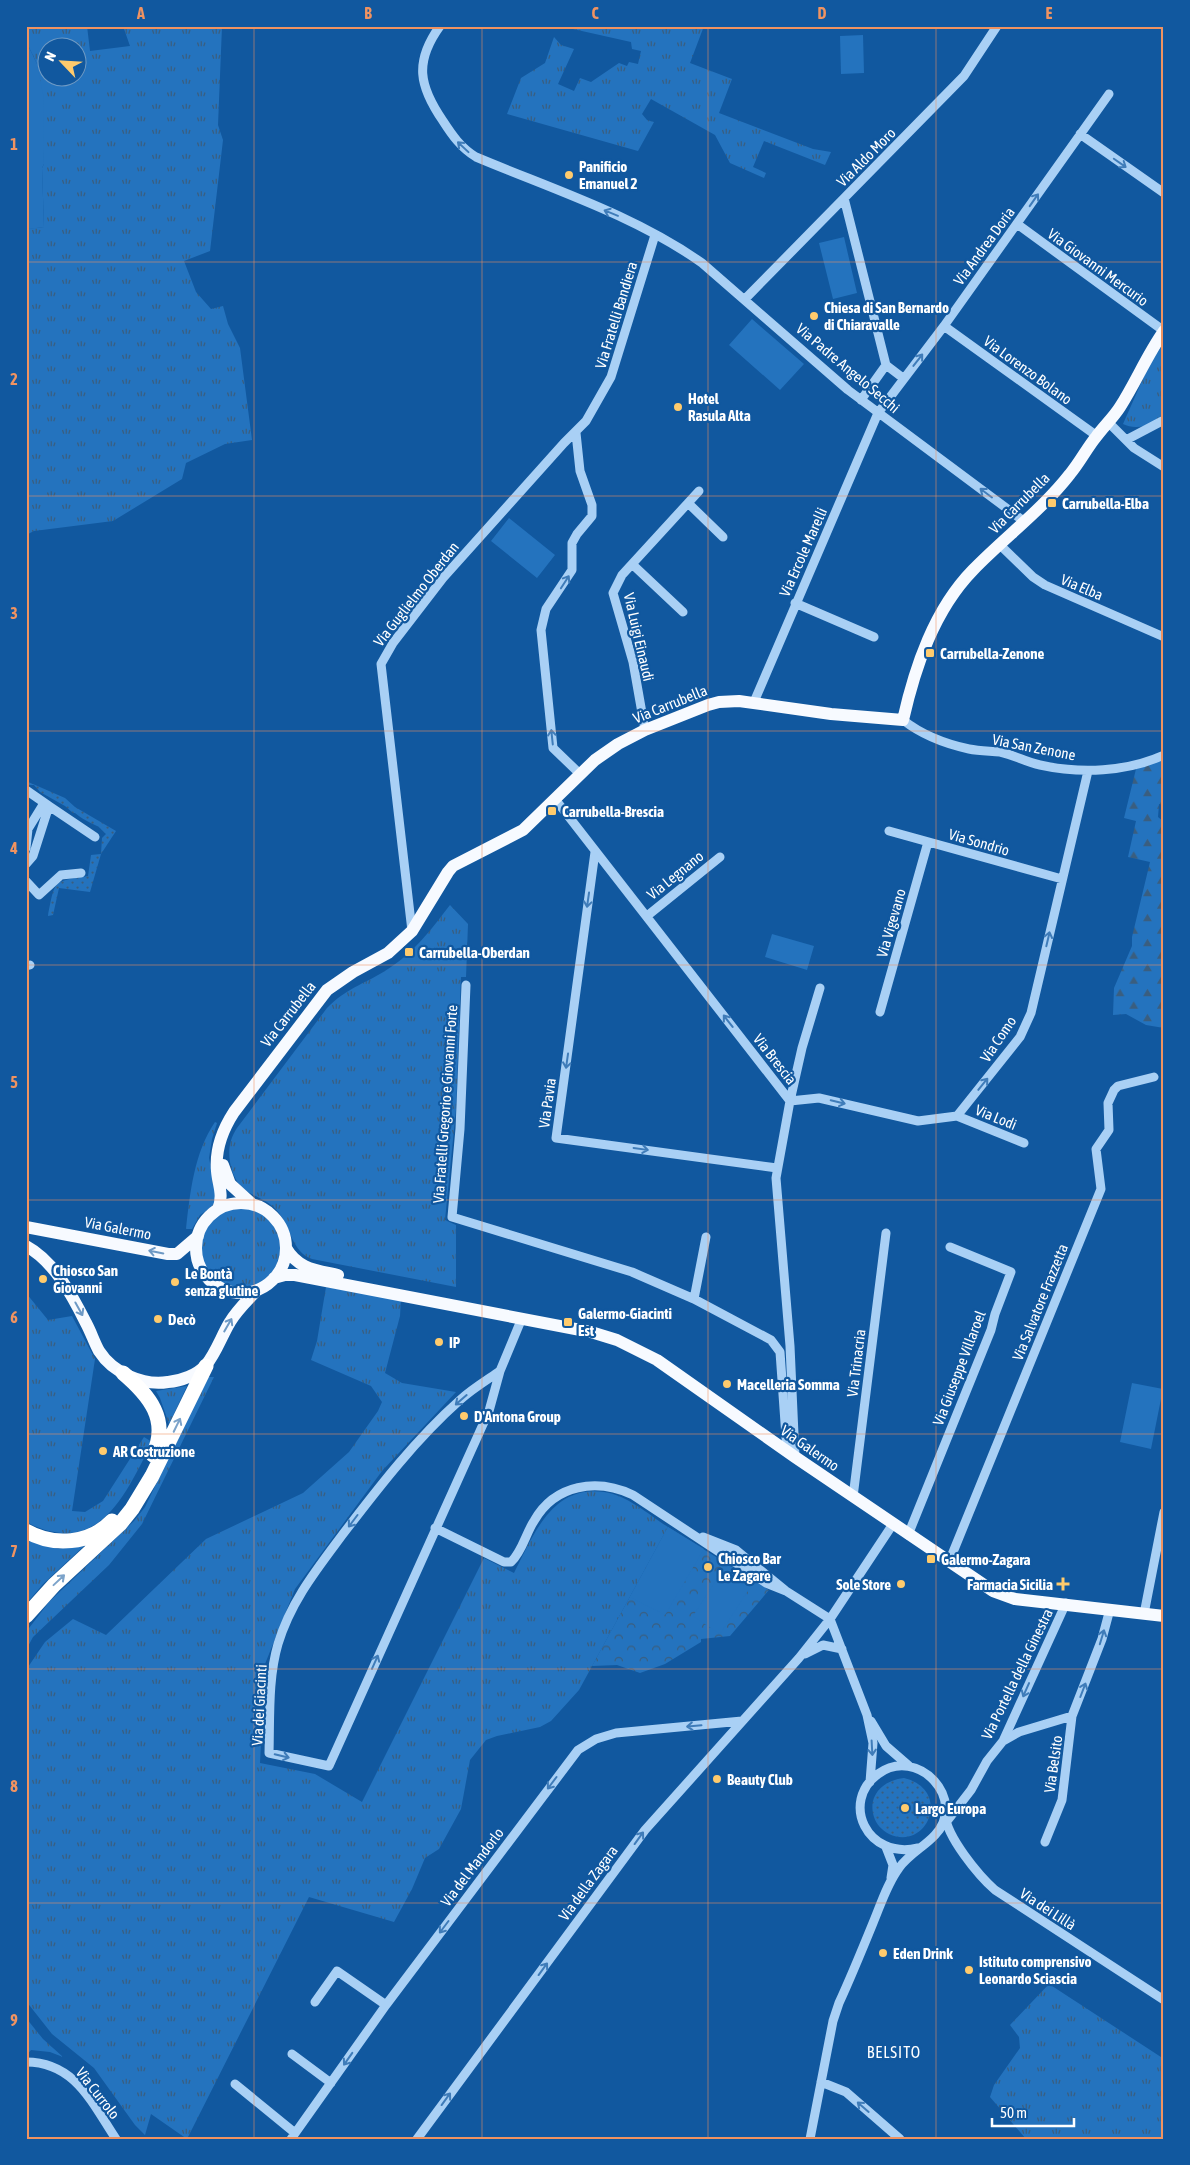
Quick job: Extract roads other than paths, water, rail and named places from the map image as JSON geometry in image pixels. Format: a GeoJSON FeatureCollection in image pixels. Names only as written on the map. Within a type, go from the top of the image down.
{"type":"FeatureCollection","features":[{"type":"Feature","properties":{"kind":"highway"},"geometry":{"type":"LineString","coordinates":[[26,1616],[42,1596],[120,1524],[132,1509],[152,1476],[206,1366]]}},
{"type":"Feature","properties":{"kind":"highway"},"geometry":{"type":"LineString","coordinates":[[26,1531],[53,1540],[82,1539],[109,1523],[128,1501],[145,1472],[160,1436],[157,1416],[150,1399],[123,1373]]}},
{"type":"Feature","properties":{"kind":"main road","name":"Via Carrubella"},"geometry":{"type":"LineString","coordinates":[[218,1209],[222,1196],[217,1171],[218,1151],[224,1128],[317,1001],[336,982],[388,953],[412,931],[448,872],[454,866],[516,835],[608,750],[645,730],[720,702],[754,702],[831,714],[903,720],[908,698],[938,618],[962,582],[1025,522],[1071,473],[1097,436],[1109,423],[1164,331]]}},
{"type":"Feature","properties":{"kind":"main road"},"geometry":{"type":"LineString","coordinates":[[218,1151],[230,1184],[252,1204]]}},
{"type":"Feature","properties":{"kind":"main road"},"geometry":{"type":"LineString","coordinates":[[257,1290],[244,1293],[231,1292],[214,1284],[205,1274],[199,1262],[196,1250],[198,1236],[208,1218],[218,1209],[238,1203],[252,1204],[260,1207],[274,1217],[283,1232],[286,1248],[294,1261],[307,1268],[393,1287],[436,1302]]}},
{"type":"Feature","properties":{"kind":"main road","name":"Via Galermo"},"geometry":{"type":"LineString","coordinates":[[26,1227],[168,1254],[177,1254],[198,1236]]}},
{"type":"Feature","properties":{"kind":"main road"},"geometry":{"type":"LineString","coordinates":[[26,1246],[40,1254],[49,1264],[73,1300],[99,1350],[114,1368],[147,1382],[167,1383],[186,1378],[206,1366],[231,1320],[257,1290],[274,1278],[285,1275],[294,1276],[436,1302]]}},
{"type":"Feature","properties":{"kind":"main road"},"geometry":{"type":"LineString","coordinates":[[274,1278],[282,1264],[286,1248]]}},
{"type":"Feature","properties":{"kind":"main road","name":"Via Galermo"},"geometry":{"type":"LineString","coordinates":[[436,1302],[606,1335],[639,1350],[949,1562],[1001,1595],[1015,1599],[1066,1603],[1164,1616]]}},
{"type":"Feature","properties":{"kind":"street"},"geometry":{"type":"LineString","coordinates":[[440,26],[430,42],[424,58],[422,74],[426,93],[456,140],[465,150],[476,157],[642,226],[655,235]]}},
{"type":"Feature","properties":{"kind":"street","name":"Via Aldo Moro"},"geometry":{"type":"LineString","coordinates":[[745,299],[964,76],[997,26]]}},
{"type":"Feature","properties":{"kind":"street","name":"Via Andrea Doria"},"geometry":{"type":"LineString","coordinates":[[878,413],[944,326],[1109,94]]}},
{"type":"Feature","properties":{"kind":"street"},"geometry":{"type":"LineString","coordinates":[[1080,134],[1164,193]]}},
{"type":"Feature","properties":{"kind":"street"},"geometry":{"type":"LineString","coordinates":[[844,198],[886,366],[903,378]]}},
{"type":"Feature","properties":{"kind":"street","name":"Via Giovanni Mercurio"},"geometry":{"type":"LineString","coordinates":[[1017,224],[1164,331]]}},
{"type":"Feature","properties":{"kind":"street","name":"Via Padre Angelo Secchi"},"geometry":{"type":"LineString","coordinates":[[655,235],[684,250],[702,263],[861,400],[1025,522]]}},
{"type":"Feature","properties":{"kind":"street","name":"Via Fratelli Bandiera"},"geometry":{"type":"LineString","coordinates":[[576,433],[586,421],[612,377],[655,235]]}},
{"type":"Feature","properties":{"kind":"street","name":"Via Lorenzo Bolano"},"geometry":{"type":"LineString","coordinates":[[944,326],[1097,436]]}},
{"type":"Feature","properties":{"kind":"street"},"geometry":{"type":"LineString","coordinates":[[861,400],[886,366]]}},
{"type":"Feature","properties":{"kind":"street","name":"Via Ercole Marelli"},"geometry":{"type":"LineString","coordinates":[[754,702],[878,413]]}},
{"type":"Feature","properties":{"kind":"street"},"geometry":{"type":"LineString","coordinates":[[1126,440],[1164,420]]}},
{"type":"Feature","properties":{"kind":"street"},"geometry":{"type":"LineString","coordinates":[[1109,423],[1134,448],[1164,467]]}},
{"type":"Feature","properties":{"kind":"street"},"geometry":{"type":"LineString","coordinates":[[576,433],[580,471],[592,505],[592,516],[572,543],[572,570],[546,609],[541,640],[553,748],[580,774]]}},
{"type":"Feature","properties":{"kind":"street","name":"Via Guglielmo Oberdan"},"geometry":{"type":"LineString","coordinates":[[412,931],[381,664],[392,642],[443,578],[564,443],[576,433]]}},
{"type":"Feature","properties":{"kind":"street","name":"Via Luigi Einaudi"},"geometry":{"type":"LineString","coordinates":[[645,730],[633,662],[613,592],[618,580],[699,491]]}},
{"type":"Feature","properties":{"kind":"street"},"geometry":{"type":"LineString","coordinates":[[688,503],[723,536]]}},
{"type":"Feature","properties":{"kind":"street","name":"Via Elba"},"geometry":{"type":"LineString","coordinates":[[1000,545],[1045,586],[1164,637]]}},
{"type":"Feature","properties":{"kind":"street"},"geometry":{"type":"LineString","coordinates":[[632,564],[683,612]]}},
{"type":"Feature","properties":{"kind":"street"},"geometry":{"type":"LineString","coordinates":[[795,603],[874,637]]}},
{"type":"Feature","properties":{"kind":"street","name":"Via San Zenone"},"geometry":{"type":"LineString","coordinates":[[903,720],[917,731],[969,749],[1000,752],[1040,765],[1088,771],[1135,765],[1164,755]]}},
{"type":"Feature","properties":{"kind":"street","name":"Via Como"},"geometry":{"type":"LineString","coordinates":[[957,1116],[1008,1052],[1027,1023],[1088,771]]}},
{"type":"Feature","properties":{"kind":"street"},"geometry":{"type":"LineString","coordinates":[[26,790],[96,837]]}},
{"type":"Feature","properties":{"kind":"street","name":"Via Brescia"},"geometry":{"type":"LineString","coordinates":[[554,799],[790,1101],[776,1168],[776,1178],[790,1346],[791,1454]]}},
{"type":"Feature","properties":{"kind":"street"},"geometry":{"type":"LineString","coordinates":[[26,848],[28,829],[46,805]]}},
{"type":"Feature","properties":{"kind":"street"},"geometry":{"type":"LineString","coordinates":[[26,864],[33,856],[46,805]]}},
{"type":"Feature","properties":{"kind":"street","name":"Via Sondrio"},"geometry":{"type":"LineString","coordinates":[[889,831],[1062,879]]}},
{"type":"Feature","properties":{"kind":"street","name":"Via Vigevano"},"geometry":{"type":"LineString","coordinates":[[880,1012],[928,842]]}},
{"type":"Feature","properties":{"kind":"street","name":"Via Pavia"},"geometry":{"type":"LineString","coordinates":[[594,852],[556,1138],[776,1168]]}},
{"type":"Feature","properties":{"kind":"street","name":"Via Legnano"},"geometry":{"type":"LineString","coordinates":[[646,916],[720,857]]}},
{"type":"Feature","properties":{"kind":"street"},"geometry":{"type":"LineString","coordinates":[[26,881],[39,894],[61,874],[81,873]]}},
{"type":"Feature","properties":{"kind":"street","name":"Via Fratelli Gregorio e Giovanni Forte"},"geometry":{"type":"LineString","coordinates":[[466,985],[461,1111],[452,1217],[632,1272],[694,1299],[771,1340],[780,1352],[791,1454]]}},
{"type":"Feature","properties":{"kind":"street"},"geometry":{"type":"LineString","coordinates":[[820,988],[790,1101],[820,1098],[918,1121],[957,1116]]}},
{"type":"Feature","properties":{"kind":"street","name":"Via Salvatore Frazzetta"},"geometry":{"type":"LineString","coordinates":[[949,1562],[1101,1189],[1096,1149],[1110,1130],[1108,1103],[1110,1095],[1118,1086],[1154,1077]]}},
{"type":"Feature","properties":{"kind":"street","name":"Via Lodi"},"geometry":{"type":"LineString","coordinates":[[957,1116],[1024,1143]]}},
{"type":"Feature","properties":{"kind":"street","name":"Via Trinacria"},"geometry":{"type":"LineString","coordinates":[[853,1497],[886,1233]]}},
{"type":"Feature","properties":{"kind":"street"},"geometry":{"type":"LineString","coordinates":[[694,1299],[706,1237]]}},
{"type":"Feature","properties":{"kind":"street","name":"Via Giuseppe Villaroel"},"geometry":{"type":"LineString","coordinates":[[908,1534],[991,1330],[1011,1272],[950,1247]]}},
{"type":"Feature","properties":{"kind":"street","name":"Via dei Giacinti"},"geometry":{"type":"LineString","coordinates":[[500,1371],[461,1399],[427,1433],[379,1487],[296,1599],[278,1644],[273,1666],[268,1753],[329,1766],[489,1410],[500,1371],[522,1318]]}},
{"type":"Feature","properties":{"kind":"street"},"geometry":{"type":"LineString","coordinates":[[435,1528],[504,1562],[511,1562],[534,1520],[553,1498],[577,1487],[601,1485],[620,1489],[633,1495],[766,1583],[786,1591]]}},
{"type":"Feature","properties":{"kind":"street"},"geometry":{"type":"LineString","coordinates":[[1144,1614],[1164,1512]]}},
{"type":"Feature","properties":{"kind":"street"},"geometry":{"type":"LineString","coordinates":[[799,1658],[830,1619],[893,1524]]}},
{"type":"Feature","properties":{"kind":"street"},"geometry":{"type":"LineString","coordinates":[[693,1534],[726,1545],[744,1555],[786,1591],[830,1619],[867,1714],[873,1743],[870,1782],[861,1802],[862,1818],[869,1833],[886,1847],[896,1850],[918,1848]]}},
{"type":"Feature","properties":{"kind":"street"},"geometry":{"type":"LineString","coordinates":[[722,1555],[722,1547],[726,1545]]}},
{"type":"Feature","properties":{"kind":"street","name":"Via Portella della Ginestra"},"geometry":{"type":"LineString","coordinates":[[945,1819],[959,1807],[987,1761],[1003,1741],[1066,1603]]}},
{"type":"Feature","properties":{"kind":"street","name":"Via Belsito"},"geometry":{"type":"LineString","coordinates":[[1045,1842],[1062,1800],[1072,1716],[1102,1639],[1110,1609]]}},
{"type":"Feature","properties":{"kind":"street"},"geometry":{"type":"LineString","coordinates":[[799,1658],[835,1632]]}},
{"type":"Feature","properties":{"kind":"street"},"geometry":{"type":"LineString","coordinates":[[816,1647],[832,1645],[842,1649]]}},
{"type":"Feature","properties":{"kind":"street","name":"Via della Zagara"},"geometry":{"type":"LineString","coordinates":[[417,2139],[644,1830],[799,1658]]}},
{"type":"Feature","properties":{"kind":"street"},"geometry":{"type":"LineString","coordinates":[[810,2139],[833,2021],[890,1883],[908,1857],[938,1833],[945,1819],[945,1804],[942,1793],[930,1775],[909,1766],[886,1746],[867,1714]]}},
{"type":"Feature","properties":{"kind":"street","name":"Via Belsito"},"geometry":{"type":"LineString","coordinates":[[1003,1741],[1019,1732],[1072,1716]]}},
{"type":"Feature","properties":{"kind":"street","name":"Via del Mandorlo"},"geometry":{"type":"LineString","coordinates":[[293,2136],[386,2005],[578,1750],[596,1739],[616,1733],[742,1721]]}},
{"type":"Feature","properties":{"kind":"street"},"geometry":{"type":"LineString","coordinates":[[870,1782],[888,1769],[898,1766],[909,1766]]}},
{"type":"Feature","properties":{"kind":"street"},"geometry":{"type":"LineString","coordinates":[[945,1804],[959,1807]]}},
{"type":"Feature","properties":{"kind":"street","name":"Via dei Lillà"},"geometry":{"type":"LineString","coordinates":[[945,1819],[951,1834],[986,1882],[995,1890],[1164,2000]]}},
{"type":"Feature","properties":{"kind":"street"},"geometry":{"type":"LineString","coordinates":[[886,1847],[893,1865],[890,1883]]}},
{"type":"Feature","properties":{"kind":"street"},"geometry":{"type":"LineString","coordinates":[[315,2002],[337,1971],[386,2005]]}},
{"type":"Feature","properties":{"kind":"street"},"geometry":{"type":"LineString","coordinates":[[292,2054],[331,2083]]}},
{"type":"Feature","properties":{"kind":"street","name":"Via Currolo"},"geometry":{"type":"LineString","coordinates":[[26,2062],[50,2065],[61,2069],[72,2077],[116,2139]]}},
{"type":"Feature","properties":{"kind":"street"},"geometry":{"type":"LineString","coordinates":[[822,2082],[846,2092],[900,2139]]}},
{"type":"Feature","properties":{"kind":"street"},"geometry":{"type":"LineString","coordinates":[[235,2084],[293,2136]]}},
{"type":"Feature","properties":{"kind":"place","name":"Panificio Emanuel 2"},"geometry":{"type":"Point","coordinates":[569,175]}},
{"type":"Feature","properties":{"kind":"place","name":"Chiesa di San Bernardo di Chiaravalle"},"geometry":{"type":"Point","coordinates":[814,316]}},
{"type":"Feature","properties":{"kind":"place","name":"Hotel Rasula Alta"},"geometry":{"type":"Point","coordinates":[678,407]}},
{"type":"Feature","properties":{"kind":"place","name":"Carrubella-Elba"},"geometry":{"type":"Point","coordinates":[1052,503]}},
{"type":"Feature","properties":{"kind":"place","name":"Carrubella-Zenone"},"geometry":{"type":"Point","coordinates":[930,653]}},
{"type":"Feature","properties":{"kind":"place","name":"Carrubella-Brescia"},"geometry":{"type":"Point","coordinates":[552,811]}},
{"type":"Feature","properties":{"kind":"place","name":"Carrubella-Oberdan"},"geometry":{"type":"Point","coordinates":[409,952]}},
{"type":"Feature","properties":{"kind":"place","name":"Chiosco San Giovanni"},"geometry":{"type":"Point","coordinates":[43,1279]}},
{"type":"Feature","properties":{"kind":"place","name":"Le Bontà senza glutine"},"geometry":{"type":"Point","coordinates":[175,1282]}},
{"type":"Feature","properties":{"kind":"place","name":"Decò"},"geometry":{"type":"Point","coordinates":[158,1319]}},
{"type":"Feature","properties":{"kind":"place","name":"Galermo-Giacinti Est"},"geometry":{"type":"Point","coordinates":[568,1322]}},
{"type":"Feature","properties":{"kind":"place","name":"IP"},"geometry":{"type":"Point","coordinates":[439,1342]}},
{"type":"Feature","properties":{"kind":"place","name":"Macelleria Somma"},"geometry":{"type":"Point","coordinates":[727,1384]}},
{"type":"Feature","properties":{"kind":"place","name":"D'Antona Group"},"geometry":{"type":"Point","coordinates":[464,1416]}},
{"type":"Feature","properties":{"kind":"place","name":"AR Costruzione"},"geometry":{"type":"Point","coordinates":[103,1451]}},
{"type":"Feature","properties":{"kind":"place","name":"Galermo-Zagara"},"geometry":{"type":"Point","coordinates":[931,1559]}},
{"type":"Feature","properties":{"kind":"place","name":"Chiosco Bar Le Zagare"},"geometry":{"type":"Point","coordinates":[708,1567]}},
{"type":"Feature","properties":{"kind":"place","name":"Sole Store"},"geometry":{"type":"Point","coordinates":[901,1584]}},
{"type":"Feature","properties":{"kind":"place","name":"Farmacia Sicilia"},"geometry":{"type":"Point","coordinates":[1063,1584]}},
{"type":"Feature","properties":{"kind":"place","name":"Beauty Club"},"geometry":{"type":"Point","coordinates":[717,1779]}},
{"type":"Feature","properties":{"kind":"place","name":"Largo Europa"},"geometry":{"type":"Point","coordinates":[905,1808]}},
{"type":"Feature","properties":{"kind":"place","name":"Eden Drink"},"geometry":{"type":"Point","coordinates":[883,1953]}},
{"type":"Feature","properties":{"kind":"place","name":"Istituto comprensivo Leonardo Sciascia"},"geometry":{"type":"Point","coordinates":[969,1970]}},
{"type":"Feature","properties":{"kind":"district","name":"BELSITO"},"geometry":{"type":"Point","coordinates":[894,2052]}}]}
